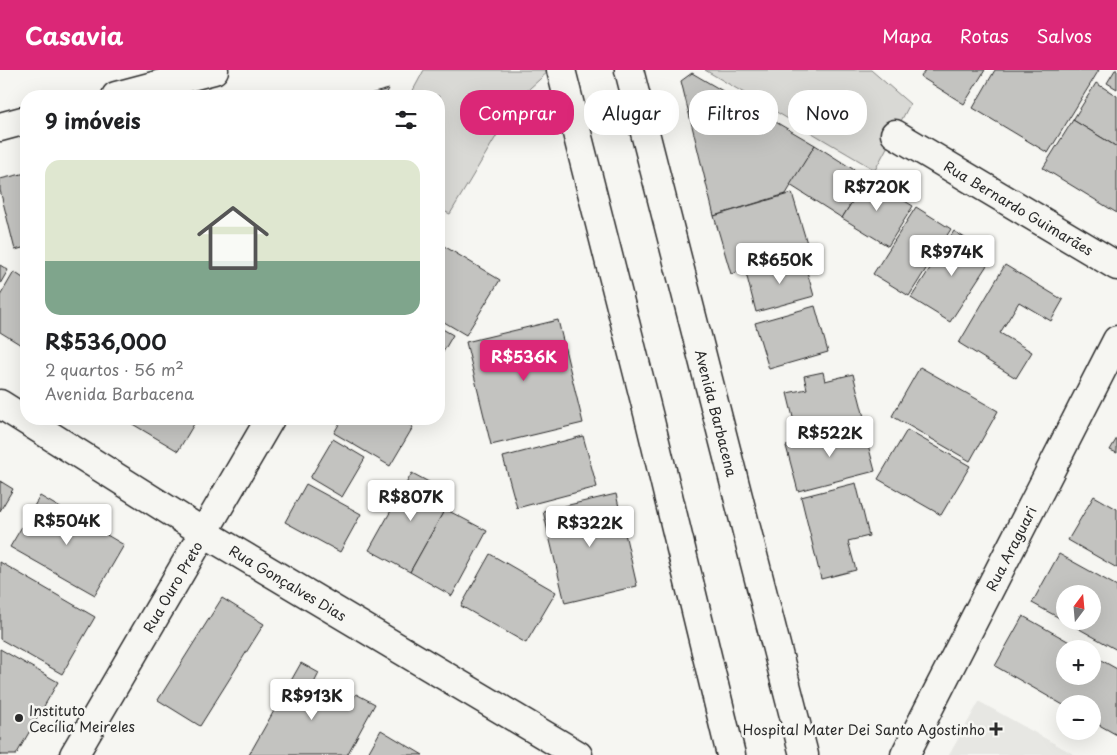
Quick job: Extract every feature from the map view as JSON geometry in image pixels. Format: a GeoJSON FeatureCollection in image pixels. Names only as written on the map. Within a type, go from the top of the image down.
{"type":"FeatureCollection","features":[{"type":"Feature","properties":{"kind":"street"},"geometry":{"type":"LineString","coordinates":[[139,90],[214,70]]}},
{"type":"Feature","properties":{"kind":"street"},"geometry":{"type":"LineString","coordinates":[[561,70],[650,421],[730,755]]}},
{"type":"Feature","properties":{"kind":"street","name":"Avenida Barbacena"},"geometry":{"type":"LineString","coordinates":[[629,70],[804,755]]}},
{"type":"Feature","properties":{"kind":"street"},"geometry":{"type":"LineString","coordinates":[[0,127],[20,122]]}},
{"type":"Feature","properties":{"kind":"street","name":"Rua Bernardo Guimarães"},"geometry":{"type":"LineString","coordinates":[[895,134],[1117,266]]}},
{"type":"Feature","properties":{"kind":"street","name":"Rua Araguari"},"geometry":{"type":"LineString","coordinates":[[905,755],[1117,340]]}},
{"type":"Feature","properties":{"kind":"street","name":"Rua Gonçalves Dias"},"geometry":{"type":"LineString","coordinates":[[0,404],[20,417]]}},
{"type":"Feature","properties":{"kind":"street","name":"Rua Gonçalves Dias"},"geometry":{"type":"LineString","coordinates":[[33,425],[203,532],[578,755]]}},
{"type":"Feature","properties":{"kind":"street","name":"Rua Ouro Preto"},"geometry":{"type":"LineString","coordinates":[[74,755],[266,425]]}},
{"type":"Feature","properties":{"kind":"shaded area"},"geometry":{"type":"Polygon","coordinates":[[[424,70],[550,70],[528,90],[460,90],[460,135],[497,135],[450,214],[445,212],[445,90],[413,90],[424,70]]]}},
{"type":"Feature","properties":{"kind":"shaded area"},"geometry":{"type":"Polygon","coordinates":[[[705,70],[871,70],[910,104],[875,170],[816,135],[867,135],[867,90],[788,90],[788,119],[778,113],[778,90],[739,90],[705,70]]]}},
{"type":"Feature","properties":{"kind":"shaded area","name":"Hospital Mater Dei Santo Agostinho"},"geometry":{"type":"Polygon","coordinates":[[[980,702],[1075,755],[949,755],[980,702]]]}},
{"type":"Feature","properties":{"kind":"building"},"geometry":{"type":"Polygon","coordinates":[[[925,70],[985,70],[964,104],[921,77],[925,70]]]}},
{"type":"Feature","properties":{"kind":"building"},"geometry":{"type":"Polygon","coordinates":[[[995,70],[1099,70],[1048,153],[973,108],[995,70]]]}},
{"type":"Feature","properties":{"kind":"building"},"geometry":{"type":"Polygon","coordinates":[[[1115,70],[1117,70],[1117,89],[1107,83],[1115,70]]]}},
{"type":"Feature","properties":{"kind":"building"},"geometry":{"type":"Polygon","coordinates":[[[692,73],[721,90],[689,90],[689,114],[681,81],[692,73]]]}},
{"type":"Feature","properties":{"kind":"building"},"geometry":{"type":"Polygon","coordinates":[[[1096,83],[1117,96],[1117,147],[1073,120],[1096,83]]]}},
{"type":"Feature","properties":{"kind":"building"},"geometry":{"type":"Polygon","coordinates":[[[1073,120],[1117,147],[1117,213],[1043,168],[1073,120]]]}},
{"type":"Feature","properties":{"kind":"building"},"geometry":{"type":"Polygon","coordinates":[[[778,123],[788,129],[788,135],[798,135],[815,145],[786,194],[714,216],[694,135],[778,135],[778,123]]]}},
{"type":"Feature","properties":{"kind":"building"},"geometry":{"type":"Polygon","coordinates":[[[815,145],[867,178],[842,218],[790,185],[815,145]]]}},
{"type":"Feature","properties":{"kind":"building"},"geometry":{"type":"Polygon","coordinates":[[[20,174],[20,249],[15,250],[0,190],[0,179],[20,174]]]}},
{"type":"Feature","properties":{"kind":"building"},"geometry":{"type":"Polygon","coordinates":[[[867,178],[913,206],[888,246],[842,218],[867,178]]]}},
{"type":"Feature","properties":{"kind":"building"},"geometry":{"type":"Polygon","coordinates":[[[792,193],[809,250],[731,274],[714,216],[792,193]]]}},
{"type":"Feature","properties":{"kind":"building"},"geometry":{"type":"Polygon","coordinates":[[[916,207],[951,229],[909,296],[873,274],[916,207]]]}},
{"type":"Feature","properties":{"kind":"building"},"geometry":{"type":"Polygon","coordinates":[[[954,231],[993,256],[950,322],[911,298],[954,231]]]}},
{"type":"Feature","properties":{"kind":"building"},"geometry":{"type":"Polygon","coordinates":[[[445,247],[500,280],[466,335],[445,323],[445,247]]]}},
{"type":"Feature","properties":{"kind":"building"},"geometry":{"type":"Polygon","coordinates":[[[803,258],[814,296],[756,312],[746,273],[803,258]]]}},
{"type":"Feature","properties":{"kind":"building"},"geometry":{"type":"Polygon","coordinates":[[[0,265],[8,270],[0,284],[0,265]]]}},
{"type":"Feature","properties":{"kind":"building"},"geometry":{"type":"Polygon","coordinates":[[[1005,265],[1063,300],[1051,321],[1019,302],[1000,333],[1032,352],[1016,378],[959,343],[1005,265]]]}},
{"type":"Feature","properties":{"kind":"building"},"geometry":{"type":"Polygon","coordinates":[[[14,272],[20,276],[20,344],[0,332],[0,296],[14,272]]]}},
{"type":"Feature","properties":{"kind":"building"},"geometry":{"type":"Polygon","coordinates":[[[815,306],[828,352],[769,369],[755,323],[815,306]]]}},
{"type":"Feature","properties":{"kind":"building"},"geometry":{"type":"Polygon","coordinates":[[[558,320],[583,423],[491,445],[466,342],[558,320]]]}},
{"type":"Feature","properties":{"kind":"building"},"geometry":{"type":"Polygon","coordinates":[[[445,330],[453,335],[445,349],[445,330]]]}},
{"type":"Feature","properties":{"kind":"building"},"geometry":{"type":"Polygon","coordinates":[[[920,367],[998,411],[970,461],[892,416],[920,367]]]}},
{"type":"Feature","properties":{"kind":"building"},"geometry":{"type":"Polygon","coordinates":[[[823,372],[825,381],[853,374],[865,421],[798,438],[787,393],[807,389],[804,376],[823,372]]]}},
{"type":"Feature","properties":{"kind":"building"},"geometry":{"type":"Polygon","coordinates":[[[134,425],[193,425],[178,451],[134,425]]]}},
{"type":"Feature","properties":{"kind":"building"},"geometry":{"type":"Polygon","coordinates":[[[339,425],[410,425],[413,427],[390,466],[334,433],[339,425]]]}},
{"type":"Feature","properties":{"kind":"building"},"geometry":{"type":"Polygon","coordinates":[[[863,426],[875,471],[798,491],[786,446],[863,426]]]}},
{"type":"Feature","properties":{"kind":"building"},"geometry":{"type":"Polygon","coordinates":[[[907,430],[970,466],[941,515],[878,479],[907,430]]]}},
{"type":"Feature","properties":{"kind":"building"},"geometry":{"type":"Polygon","coordinates":[[[583,436],[597,487],[517,508],[503,457],[583,436]]]}},
{"type":"Feature","properties":{"kind":"building"},"geometry":{"type":"Polygon","coordinates":[[[1117,438],[1117,453],[1110,450],[1117,438]]]}},
{"type":"Feature","properties":{"kind":"building"},"geometry":{"type":"Polygon","coordinates":[[[333,439],[365,458],[342,497],[310,478],[333,439]]]}},
{"type":"Feature","properties":{"kind":"building"},"geometry":{"type":"Polygon","coordinates":[[[412,473],[453,495],[410,572],[369,550],[412,473]]]}},
{"type":"Feature","properties":{"kind":"building"},"geometry":{"type":"Polygon","coordinates":[[[0,481],[13,489],[0,511],[0,481]]]}},
{"type":"Feature","properties":{"kind":"building"},"geometry":{"type":"Polygon","coordinates":[[[856,483],[869,536],[848,541],[856,570],[821,579],[801,497],[856,483]]]}},
{"type":"Feature","properties":{"kind":"building"},"geometry":{"type":"Polygon","coordinates":[[[306,484],[361,514],[340,552],[285,522],[306,484]]]}},
{"type":"Feature","properties":{"kind":"building"},"geometry":{"type":"Polygon","coordinates":[[[616,494],[637,586],[565,603],[543,511],[616,494]]]}},
{"type":"Feature","properties":{"kind":"building"},"geometry":{"type":"Polygon","coordinates":[[[40,496],[124,545],[95,595],[10,547],[40,496]]]}},
{"type":"Feature","properties":{"kind":"building"},"geometry":{"type":"Polygon","coordinates":[[[1094,496],[1117,509],[1117,568],[1068,540],[1094,496]]]}},
{"type":"Feature","properties":{"kind":"building"},"geometry":{"type":"Polygon","coordinates":[[[445,509],[487,531],[452,596],[410,572],[445,509]]]}},
{"type":"Feature","properties":{"kind":"building"},"geometry":{"type":"Polygon","coordinates":[[[490,554],[556,592],[526,643],[461,606],[490,554]]]}},
{"type":"Feature","properties":{"kind":"building"},"geometry":{"type":"Polygon","coordinates":[[[1059,554],[1117,586],[1117,650],[1081,630],[1101,630],[1101,585],[1056,585],[1056,616],[1032,603],[1059,554]]]}},
{"type":"Feature","properties":{"kind":"building"},"geometry":{"type":"Polygon","coordinates":[[[0,562],[95,617],[62,674],[0,639],[0,562]]]}},
{"type":"Feature","properties":{"kind":"building"},"geometry":{"type":"Polygon","coordinates":[[[222,598],[264,624],[200,726],[158,700],[222,598]]]}},
{"type":"Feature","properties":{"kind":"building"},"geometry":{"type":"Polygon","coordinates":[[[1023,616],[1066,640],[1056,640],[1056,685],[1101,685],[1101,660],[1117,669],[1117,735],[1101,726],[1101,695],[1056,695],[1056,701],[995,666],[1023,616]]]}},
{"type":"Feature","properties":{"kind":"building","name":"Instituto Cecília Meireles"},"geometry":{"type":"Polygon","coordinates":[[[0,649],[58,682],[16,755],[0,755],[0,649]]]}},
{"type":"Feature","properties":{"kind":"building"},"geometry":{"type":"Polygon","coordinates":[[[301,663],[319,673],[313,685],[350,706],[356,694],[375,704],[347,755],[249,755],[301,663]]]}},
{"type":"Feature","properties":{"kind":"building"},"geometry":{"type":"Polygon","coordinates":[[[381,730],[423,755],[367,755],[381,730]]]}},
{"type":"Feature","properties":{"kind":"place","name":"Instituto Cecília Meireles"},"geometry":{"type":"Point","coordinates":[19,718]}},
{"type":"Feature","properties":{"kind":"place","name":"Hospital Mater Dei Santo Agostinho"},"geometry":{"type":"Point","coordinates":[996,729]}}]}
